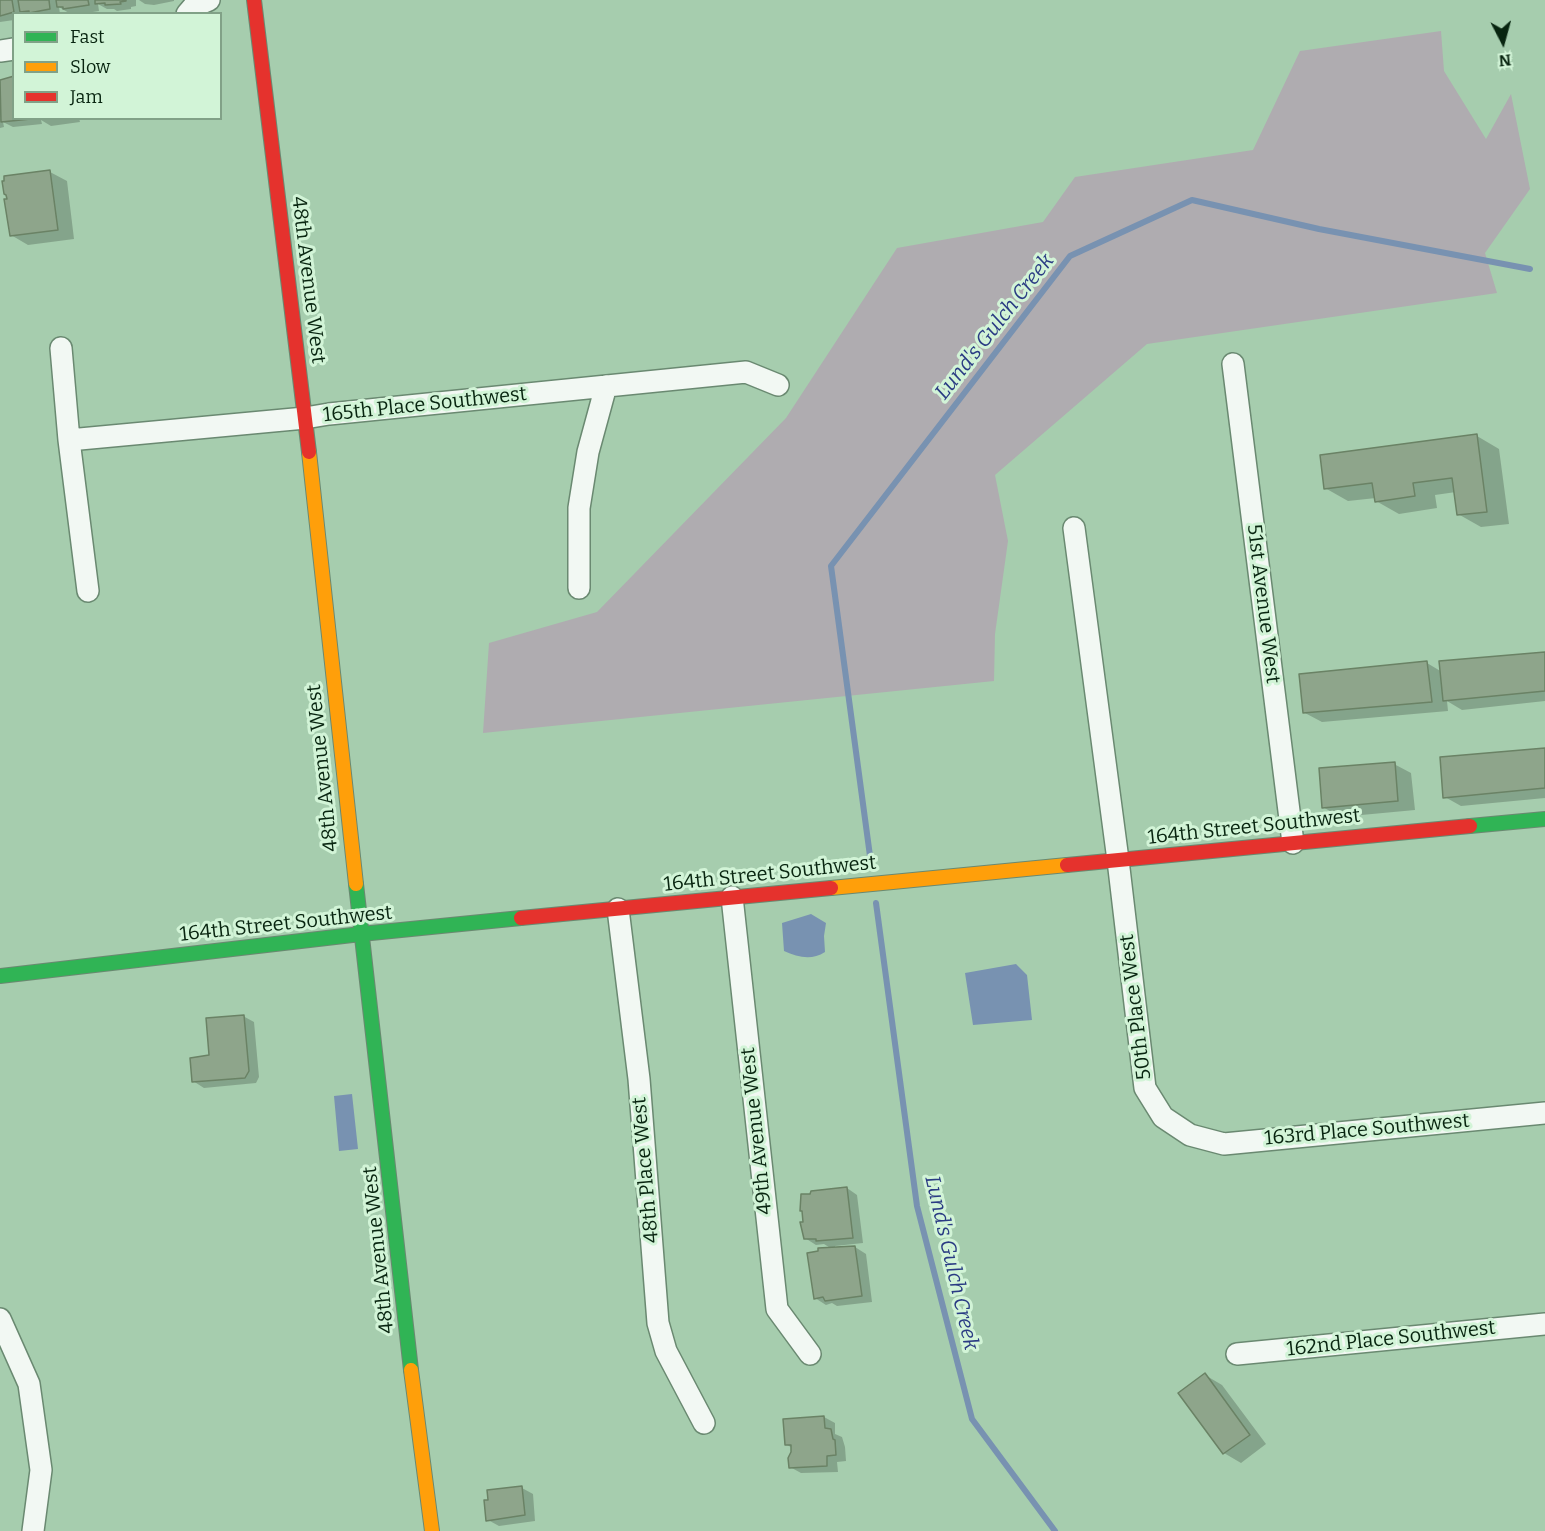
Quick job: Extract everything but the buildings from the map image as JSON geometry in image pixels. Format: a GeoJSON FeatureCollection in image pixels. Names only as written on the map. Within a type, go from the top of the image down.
{"type":"FeatureCollection","features":[{"type":"Feature","properties":{"kind":"street"},"geometry":{"type":"LineString","coordinates":[[189,12],[209,0]]}},
{"type":"Feature","properties":{"kind":"street","name":"48th Avenue West"},"geometry":{"type":"LineString","coordinates":[[254,0],[305,418],[361,934],[432,1531]]}},
{"type":"Feature","properties":{"kind":"street"},"geometry":{"type":"LineString","coordinates":[[61,348],[69,440],[88,591]]}},
{"type":"Feature","properties":{"kind":"street","name":"51st Avenue West"},"geometry":{"type":"LineString","coordinates":[[1233,364],[1293,843]]}},
{"type":"Feature","properties":{"kind":"street","name":"165th Place Southwest"},"geometry":{"type":"LineString","coordinates":[[69,440],[746,372],[778,385]]}},
{"type":"Feature","properties":{"kind":"street"},"geometry":{"type":"LineString","coordinates":[[579,588],[579,508],[588,452],[606,386]]}},
{"type":"Feature","properties":{"kind":"street","name":"50th Place West"},"geometry":{"type":"LineString","coordinates":[[1074,528],[1118,860],[1145,1088],[1163,1117],[1190,1135]]}},
{"type":"Feature","properties":{"kind":"street","name":"164th Street Southwest"},"geometry":{"type":"LineString","coordinates":[[0,976],[361,934],[1545,819]]}},
{"type":"Feature","properties":{"kind":"street","name":"49th Avenue West"},"geometry":{"type":"LineString","coordinates":[[732,897],[777,1310],[810,1354]]}},
{"type":"Feature","properties":{"kind":"street","name":"48th Place West"},"geometry":{"type":"LineString","coordinates":[[618,909],[639,1078],[658,1323],[666,1351],[704,1423]]}},
{"type":"Feature","properties":{"kind":"street","name":"163rd Place Southwest"},"geometry":{"type":"LineString","coordinates":[[1190,1135],[1224,1144],[1545,1113]]}},
{"type":"Feature","properties":{"kind":"street"},"geometry":{"type":"LineString","coordinates":[[0,1319],[29,1384],[41,1470],[33,1531]]}},
{"type":"Feature","properties":{"kind":"street","name":"162nd Place Southwest"},"geometry":{"type":"LineString","coordinates":[[1237,1354],[1545,1324]]}},
{"type":"Feature","properties":{"kind":"shaded area"},"geometry":{"type":"Polygon","coordinates":[[[1441,31],[1444,71],[1486,139],[1511,94],[1530,189],[1485,253],[1497,293],[1147,344],[995,475],[1008,541],[995,634],[994,681],[483,733],[489,643],[597,612],[786,418],[897,248],[1043,222],[1075,177],[1253,150],[1300,51],[1441,31]]]}},
{"type":"Feature","properties":{"kind":"water"},"geometry":{"type":"Polygon","coordinates":[[[811,914],[826,923],[825,952],[804,957],[784,951],[782,923],[811,914]]]}},
{"type":"Feature","properties":{"kind":"water"},"geometry":{"type":"Polygon","coordinates":[[[1016,964],[1027,975],[1032,1020],[973,1025],[965,973],[1016,964]]]}},
{"type":"Feature","properties":{"kind":"water"},"geometry":{"type":"Polygon","coordinates":[[[352,1094],[358,1149],[339,1151],[334,1096],[352,1094]]]}},
{"type":"Feature","properties":{"kind":"waterway","name":"Lund's Gulch Creek"},"geometry":{"type":"LineString","coordinates":[[870,856],[831,566],[1070,256],[1192,200],[1319,229],[1530,269]]}},
{"type":"Feature","properties":{"kind":"waterway","name":"Lund's Gulch Creek"},"geometry":{"type":"LineString","coordinates":[[876,903],[917,1206],[972,1419],[1055,1531]]}},
{"type":"Feature","properties":{"kind":"traffic: fast"},"geometry":{"type":"LineString","coordinates":[[1470,826],[1545,819]]}},
{"type":"Feature","properties":{"kind":"traffic: fast"},"geometry":{"type":"LineString","coordinates":[[356,884],[411,1370]]}},
{"type":"Feature","properties":{"kind":"traffic: fast"},"geometry":{"type":"LineString","coordinates":[[0,976],[361,934],[521,918]]}},
{"type":"Feature","properties":{"kind":"traffic: slow"},"geometry":{"type":"LineString","coordinates":[[309,452],[356,884]]}},
{"type":"Feature","properties":{"kind":"traffic: slow"},"geometry":{"type":"LineString","coordinates":[[831,888],[1067,865]]}},
{"type":"Feature","properties":{"kind":"traffic: slow"},"geometry":{"type":"LineString","coordinates":[[411,1370],[432,1531]]}},
{"type":"Feature","properties":{"kind":"traffic: jam"},"geometry":{"type":"LineString","coordinates":[[254,0],[309,452]]}},
{"type":"Feature","properties":{"kind":"traffic: jam"},"geometry":{"type":"LineString","coordinates":[[1067,865],[1470,826]]}},
{"type":"Feature","properties":{"kind":"traffic: jam"},"geometry":{"type":"LineString","coordinates":[[521,918],[831,888]]}}]}
